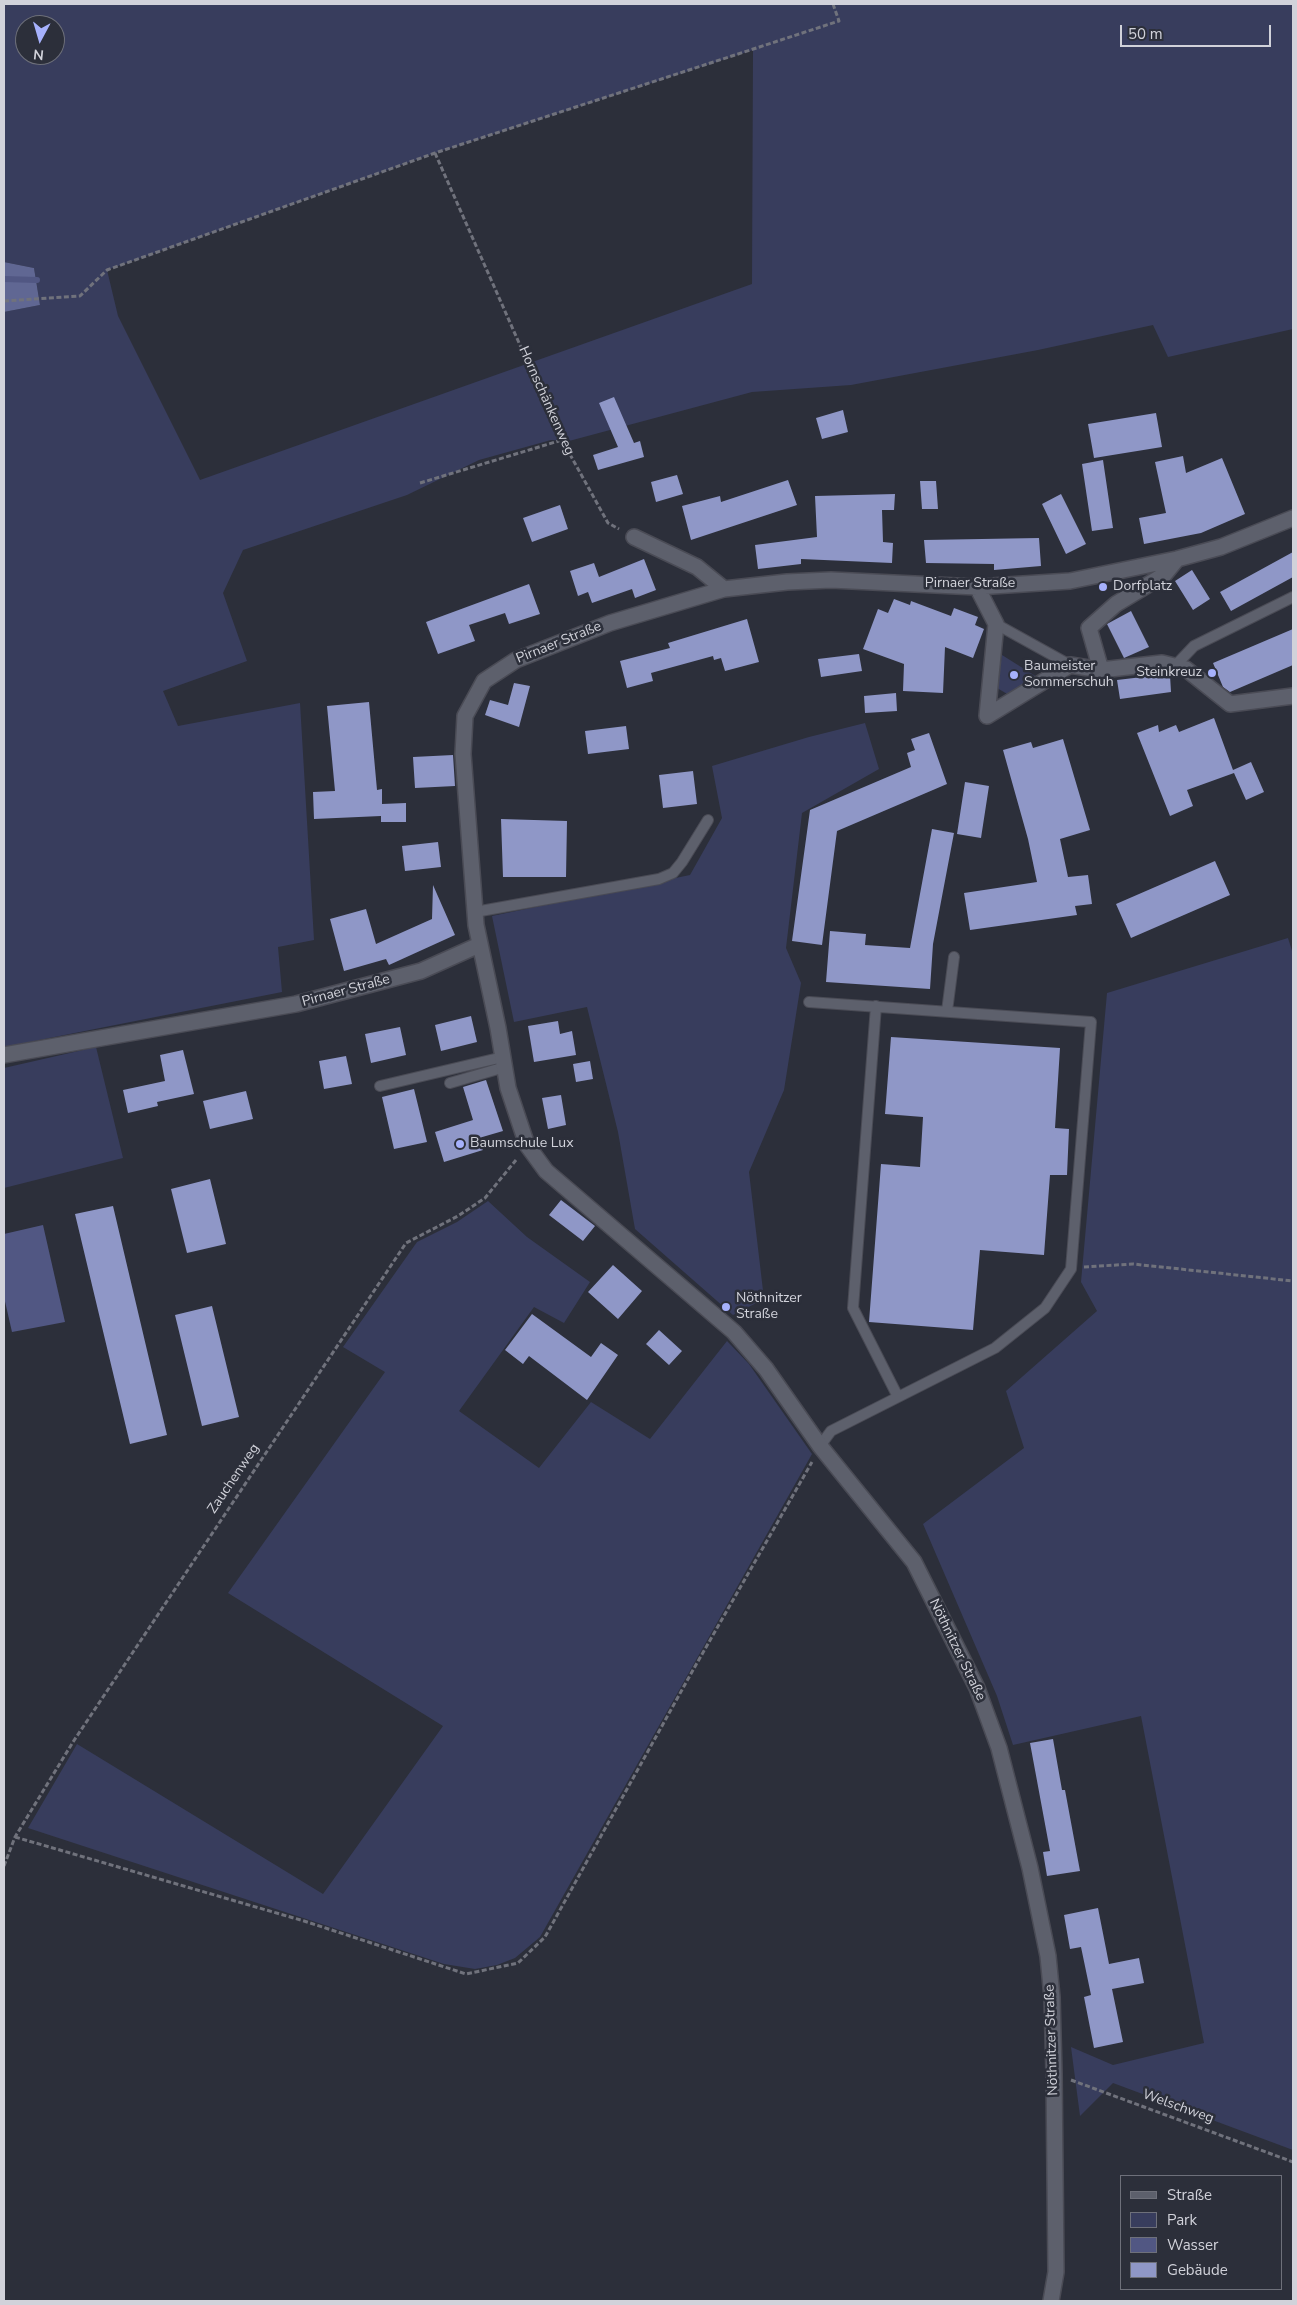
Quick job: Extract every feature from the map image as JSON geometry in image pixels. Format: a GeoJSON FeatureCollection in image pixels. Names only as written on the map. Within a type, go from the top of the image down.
{"type":"FeatureCollection","features":[{"type":"Feature","properties":{"kind":"street","name":"Pirnaer Straße"},"geometry":{"type":"LineString","coordinates":[[4,1055],[296,1004],[421,971],[479,945],[464,754],[465,716],[484,681],[516,660],[610,623],[724,590],[787,582],[831,580],[978,587],[1070,582],[1178,559],[1221,547],[1293,518]]}},
{"type":"Feature","properties":{"kind":"street"},"geometry":{"type":"LineString","coordinates":[[634,537],[697,567],[724,590]]}},
{"type":"Feature","properties":{"kind":"street"},"geometry":{"type":"LineString","coordinates":[[1101,670],[1089,628],[1116,604],[1164,575],[1178,559]]}},
{"type":"Feature","properties":{"kind":"street"},"geometry":{"type":"LineString","coordinates":[[978,587],[996,624],[987,716],[1070,665],[1101,670],[1162,663],[1175,666],[1186,669],[1230,704],[1293,696]]}},
{"type":"Feature","properties":{"kind":"street","name":"Nöthnitzer Straße"},"geometry":{"type":"LineString","coordinates":[[479,945],[508,1088],[527,1145],[546,1171],[734,1332],[766,1368],[820,1446],[914,1562],[977,1688],[1000,1748],[1030,1868],[1048,1956],[1054,2074],[1056,2272],[1061,2301]]}},
{"type":"Feature","properties":{"kind":"street","name":"Nöthnitzer Straße"},"geometry":{"type":"LineString","coordinates":[[1051,2301],[1056,2272]]}},
{"type":"Feature","properties":{"kind":"lane"},"geometry":{"type":"LineString","coordinates":[[1175,666],[1194,646],[1293,597]]}},
{"type":"Feature","properties":{"kind":"lane"},"geometry":{"type":"LineString","coordinates":[[996,624],[1070,665]]}},
{"type":"Feature","properties":{"kind":"lane"},"geometry":{"type":"LineString","coordinates":[[475,912],[659,879],[673,873],[708,820]]}},
{"type":"Feature","properties":{"kind":"lane"},"geometry":{"type":"LineString","coordinates":[[947,1011],[954,957]]}},
{"type":"Feature","properties":{"kind":"lane"},"geometry":{"type":"LineString","coordinates":[[809,1002],[1091,1022],[1071,1269],[1045,1308],[995,1348],[831,1431],[820,1446]]}},
{"type":"Feature","properties":{"kind":"lane"},"geometry":{"type":"LineString","coordinates":[[876,1006],[853,1308],[898,1397]]}},
{"type":"Feature","properties":{"kind":"lane"},"geometry":{"type":"LineString","coordinates":[[450,1083],[504,1062]]}},
{"type":"Feature","properties":{"kind":"lane"},"geometry":{"type":"LineString","coordinates":[[380,1086],[504,1062]]}},
{"type":"Feature","properties":{"kind":"path"},"geometry":{"type":"LineString","coordinates":[[4,301],[32,301],[80,296],[107,270],[435,153],[839,21],[833,4]]}},
{"type":"Feature","properties":{"kind":"path","name":"Hornschänkenweg"},"geometry":{"type":"LineString","coordinates":[[435,153],[562,440],[608,523],[634,537]]}},
{"type":"Feature","properties":{"kind":"path"},"geometry":{"type":"LineString","coordinates":[[420,483],[562,440]]}},
{"type":"Feature","properties":{"kind":"path","name":"Zauchenweg"},"geometry":{"type":"LineString","coordinates":[[4,1866],[15,1837],[73,1742],[163,1604],[406,1243],[458,1216],[486,1198],[527,1145]]}},
{"type":"Feature","properties":{"kind":"path"},"geometry":{"type":"LineString","coordinates":[[1071,1269],[1133,1264],[1293,1281]]}},
{"type":"Feature","properties":{"kind":"path"},"geometry":{"type":"LineString","coordinates":[[15,1837],[304,1921],[466,1974],[518,1963],[545,1937],[820,1446]]}},
{"type":"Feature","properties":{"kind":"path","name":"Welschweg"},"geometry":{"type":"LineString","coordinates":[[1054,2074],[1293,2162]]}},
{"type":"Feature","properties":{"kind":"green space"},"geometry":{"type":"Polygon","coordinates":[[[4,4],[1293,4],[1293,329],[1168,357],[1153,325],[1038,350],[851,385],[752,392],[569,441],[551,440],[479,460],[407,495],[243,550],[223,593],[247,661],[163,691],[178,726],[300,703],[314,940],[278,947],[282,992],[4,1047],[4,312],[40,305],[34,268],[4,262],[4,4]],[[753,50],[435,153],[107,270],[118,316],[200,480],[752,284],[753,50]]]}},
{"type":"Feature","properties":{"kind":"green space"},"geometry":{"type":"Polygon","coordinates":[[[1002,655],[1037,677],[1009,695],[997,688],[1002,655]]]}},
{"type":"Feature","properties":{"kind":"green space"},"geometry":{"type":"Polygon","coordinates":[[[865,723],[879,769],[802,813],[786,948],[801,983],[784,1090],[749,1172],[764,1299],[733,1315],[635,1229],[618,1132],[587,1007],[514,1022],[492,916],[690,875],[722,818],[712,766],[809,737],[865,723]]]}},
{"type":"Feature","properties":{"kind":"green space"},"geometry":{"type":"Polygon","coordinates":[[[1288,938],[1293,954],[1293,2150],[1113,2083],[1080,2116],[1071,2047],[1113,2065],[1204,2043],[1141,1716],[1013,1745],[997,1696],[923,1524],[1024,1448],[1006,1391],[1097,1311],[1081,1282],[1107,993],[1288,938]]]}},
{"type":"Feature","properties":{"kind":"green space"},"geometry":{"type":"Polygon","coordinates":[[[96,1047],[123,1158],[4,1188],[4,1068],[96,1047]]]}},
{"type":"Feature","properties":{"kind":"green space"},"geometry":{"type":"Polygon","coordinates":[[[488,1201],[527,1237],[590,1282],[564,1323],[534,1307],[459,1411],[539,1468],[591,1402],[650,1439],[727,1341],[749,1364],[812,1454],[540,1937],[515,1958],[497,1965],[475,1969],[444,1964],[28,1828],[77,1744],[323,1894],[443,1726],[228,1593],[385,1372],[343,1347],[417,1242],[457,1222],[488,1201]]]}},
{"type":"Feature","properties":{"kind":"shaded area"},"geometry":{"type":"Polygon","coordinates":[[[4,262],[34,268],[40,305],[4,312],[4,262]]]}},
{"type":"Feature","properties":{"kind":"water"},"geometry":{"type":"Polygon","coordinates":[[[43,1225],[65,1322],[12,1332],[4,1297],[4,1234],[43,1225]]]}},
{"type":"Feature","properties":{"kind":"building"},"geometry":{"type":"Polygon","coordinates":[[[614,397],[634,443],[640,441],[644,457],[598,470],[593,455],[618,447],[599,403],[614,397]]]}},
{"type":"Feature","properties":{"kind":"building"},"geometry":{"type":"Polygon","coordinates":[[[843,410],[848,432],[822,439],[816,418],[843,410]]]}},
{"type":"Feature","properties":{"kind":"building"},"geometry":{"type":"Polygon","coordinates":[[[1156,413],[1162,447],[1094,458],[1088,424],[1156,413]]]}},
{"type":"Feature","properties":{"kind":"building"},"geometry":{"type":"Polygon","coordinates":[[[1183,456],[1186,473],[1222,458],[1245,514],[1201,533],[1144,544],[1139,518],[1166,513],[1155,462],[1183,456]]]}},
{"type":"Feature","properties":{"kind":"building"},"geometry":{"type":"Polygon","coordinates":[[[1103,460],[1113,528],[1092,531],[1082,464],[1103,460]]]}},
{"type":"Feature","properties":{"kind":"building"},"geometry":{"type":"Polygon","coordinates":[[[677,475],[683,494],[656,502],[651,482],[677,475]]]}},
{"type":"Feature","properties":{"kind":"building"},"geometry":{"type":"Polygon","coordinates":[[[788,480],[797,505],[691,540],[682,506],[720,496],[721,502],[788,480]]]}},
{"type":"Feature","properties":{"kind":"building"},"geometry":{"type":"Polygon","coordinates":[[[920,481],[936,481],[938,509],[922,509],[920,481]]]}},
{"type":"Feature","properties":{"kind":"building"},"geometry":{"type":"Polygon","coordinates":[[[895,494],[894,510],[882,510],[883,542],[893,543],[892,563],[801,559],[801,564],[758,569],[755,545],[817,537],[815,496],[895,494]]]}},
{"type":"Feature","properties":{"kind":"building"},"geometry":{"type":"Polygon","coordinates":[[[1061,494],[1086,544],[1066,554],[1042,504],[1061,494]]]}},
{"type":"Feature","properties":{"kind":"building"},"geometry":{"type":"Polygon","coordinates":[[[560,505],[568,529],[532,542],[523,518],[560,505]]]}},
{"type":"Feature","properties":{"kind":"building"},"geometry":{"type":"Polygon","coordinates":[[[1039,538],[1041,566],[994,570],[994,564],[926,563],[924,540],[1039,538]]]}},
{"type":"Feature","properties":{"kind":"building"},"geometry":{"type":"Polygon","coordinates":[[[1293,552],[1293,577],[1231,611],[1220,592],[1293,552]]]}},
{"type":"Feature","properties":{"kind":"building"},"geometry":{"type":"Polygon","coordinates":[[[644,559],[656,590],[635,598],[632,589],[592,603],[588,592],[578,596],[570,571],[594,563],[599,577],[644,559]]]}},
{"type":"Feature","properties":{"kind":"building"},"geometry":{"type":"Polygon","coordinates":[[[1192,570],[1210,599],[1193,610],[1175,581],[1192,570]]]}},
{"type":"Feature","properties":{"kind":"building"},"geometry":{"type":"Polygon","coordinates":[[[529,584],[540,614],[509,624],[505,613],[469,625],[475,641],[438,654],[426,622],[529,584]]]}},
{"type":"Feature","properties":{"kind":"building"},"geometry":{"type":"Polygon","coordinates":[[[894,599],[910,605],[911,601],[951,616],[954,608],[978,617],[975,625],[984,629],[973,658],[945,647],[943,693],[903,691],[904,664],[863,649],[878,609],[888,613],[894,599]]]}},
{"type":"Feature","properties":{"kind":"building"},"geometry":{"type":"Polygon","coordinates":[[[1131,611],[1149,647],[1124,658],[1107,624],[1131,611]]]}},
{"type":"Feature","properties":{"kind":"building"},"geometry":{"type":"Polygon","coordinates":[[[747,619],[759,662],[725,671],[721,658],[714,660],[713,656],[651,673],[653,681],[627,688],[620,661],[670,648],[668,643],[747,619]]]}},
{"type":"Feature","properties":{"kind":"building"},"geometry":{"type":"Polygon","coordinates":[[[1293,629],[1293,665],[1230,692],[1223,687],[1213,663],[1293,629]]]}},
{"type":"Feature","properties":{"kind":"building"},"geometry":{"type":"Polygon","coordinates":[[[859,654],[862,671],[821,677],[818,659],[859,654]]]}},
{"type":"Feature","properties":{"kind":"building"},"geometry":{"type":"Polygon","coordinates":[[[1170,675],[1171,692],[1120,699],[1117,680],[1170,675]]]}},
{"type":"Feature","properties":{"kind":"building"},"geometry":{"type":"Polygon","coordinates":[[[514,683],[530,686],[519,727],[485,715],[490,700],[508,705],[514,683]]]}},
{"type":"Feature","properties":{"kind":"building"},"geometry":{"type":"Polygon","coordinates":[[[896,693],[897,711],[865,713],[864,696],[896,693]]]}},
{"type":"Feature","properties":{"kind":"building"},"geometry":{"type":"Polygon","coordinates":[[[369,702],[377,790],[382,789],[382,804],[406,803],[406,822],[381,822],[381,816],[314,819],[313,792],[335,791],[327,706],[369,702]]]}},
{"type":"Feature","properties":{"kind":"building"},"geometry":{"type":"Polygon","coordinates":[[[1214,718],[1233,770],[1251,762],[1264,792],[1246,800],[1234,773],[1187,790],[1193,806],[1170,816],[1137,733],[1158,725],[1159,732],[1176,725],[1179,732],[1214,718]]]}},
{"type":"Feature","properties":{"kind":"building"},"geometry":{"type":"Polygon","coordinates":[[[626,726],[629,749],[588,754],[585,731],[626,726]]]}},
{"type":"Feature","properties":{"kind":"building"},"geometry":{"type":"Polygon","coordinates":[[[929,733],[947,784],[837,831],[822,945],[792,941],[810,810],[911,767],[907,753],[915,750],[911,739],[929,733]]]}},
{"type":"Feature","properties":{"kind":"building"},"geometry":{"type":"Polygon","coordinates":[[[1063,739],[1090,830],[1060,839],[1068,877],[1088,875],[1092,904],[1075,906],[1077,915],[970,930],[964,893],[1037,882],[1028,839],[1003,750],[1031,742],[1033,748],[1063,739]]]}},
{"type":"Feature","properties":{"kind":"building"},"geometry":{"type":"Polygon","coordinates":[[[453,755],[455,786],[415,788],[413,757],[453,755]]]}},
{"type":"Feature","properties":{"kind":"building"},"geometry":{"type":"Polygon","coordinates":[[[693,771],[697,804],[663,808],[659,775],[693,771]]]}},
{"type":"Feature","properties":{"kind":"building"},"geometry":{"type":"Polygon","coordinates":[[[965,782],[989,786],[981,838],[957,834],[965,782]]]}},
{"type":"Feature","properties":{"kind":"building"},"geometry":{"type":"Polygon","coordinates":[[[501,819],[567,821],[566,877],[503,877],[501,819]]]}},
{"type":"Feature","properties":{"kind":"building"},"geometry":{"type":"Polygon","coordinates":[[[932,829],[954,833],[933,944],[930,989],[826,982],[830,931],[866,934],[865,945],[910,948],[932,829]]]}},
{"type":"Feature","properties":{"kind":"building"},"geometry":{"type":"Polygon","coordinates":[[[438,842],[441,867],[405,871],[402,846],[438,842]]]}},
{"type":"Feature","properties":{"kind":"building"},"geometry":{"type":"Polygon","coordinates":[[[1215,861],[1230,895],[1131,938],[1116,904],[1215,861]]]}},
{"type":"Feature","properties":{"kind":"building"},"geometry":{"type":"Polygon","coordinates":[[[433,885],[455,935],[389,965],[386,959],[344,971],[330,919],[366,909],[376,944],[432,919],[433,885]]]}},
{"type":"Feature","properties":{"kind":"building"},"geometry":{"type":"Polygon","coordinates":[[[471,1016],[477,1042],[441,1051],[435,1025],[471,1016]]]}},
{"type":"Feature","properties":{"kind":"building"},"geometry":{"type":"Polygon","coordinates":[[[558,1021],[560,1034],[572,1031],[576,1055],[534,1062],[528,1026],[558,1021]]]}},
{"type":"Feature","properties":{"kind":"building"},"geometry":{"type":"Polygon","coordinates":[[[400,1027],[406,1055],[371,1063],[365,1034],[400,1027]]]}},
{"type":"Feature","properties":{"kind":"building"},"geometry":{"type":"Polygon","coordinates":[[[891,1037],[1060,1048],[1055,1128],[1069,1129],[1067,1175],[1050,1175],[1044,1255],[980,1250],[973,1330],[869,1322],[881,1164],[920,1167],[923,1117],[885,1114],[891,1037]]]}},
{"type":"Feature","properties":{"kind":"building"},"geometry":{"type":"Polygon","coordinates":[[[183,1050],[194,1094],[157,1102],[158,1106],[128,1113],[123,1090],[165,1081],[160,1055],[183,1050]]]}},
{"type":"Feature","properties":{"kind":"building"},"geometry":{"type":"Polygon","coordinates":[[[346,1056],[352,1084],[324,1089],[319,1061],[346,1056]]]}},
{"type":"Feature","properties":{"kind":"building"},"geometry":{"type":"Polygon","coordinates":[[[590,1061],[593,1079],[576,1082],[573,1064],[590,1061]]]}},
{"type":"Feature","properties":{"kind":"building"},"geometry":{"type":"Polygon","coordinates":[[[486,1080],[503,1131],[479,1138],[483,1150],[444,1162],[435,1132],[473,1120],[463,1087],[486,1080]]]}},
{"type":"Feature","properties":{"kind":"building"},"geometry":{"type":"Polygon","coordinates":[[[414,1089],[427,1142],[394,1149],[382,1097],[414,1089]]]}},
{"type":"Feature","properties":{"kind":"building"},"geometry":{"type":"Polygon","coordinates":[[[246,1091],[253,1119],[210,1129],[203,1101],[246,1091]]]}},
{"type":"Feature","properties":{"kind":"building"},"geometry":{"type":"Polygon","coordinates":[[[561,1095],[566,1125],[548,1129],[542,1098],[561,1095]]]}},
{"type":"Feature","properties":{"kind":"building"},"geometry":{"type":"Polygon","coordinates":[[[210,1179],[226,1244],[187,1253],[171,1189],[210,1179]]]}},
{"type":"Feature","properties":{"kind":"building"},"geometry":{"type":"Polygon","coordinates":[[[561,1200],[595,1226],[583,1241],[549,1215],[561,1200]]]}},
{"type":"Feature","properties":{"kind":"building"},"geometry":{"type":"Polygon","coordinates":[[[113,1206],[167,1435],[130,1444],[75,1214],[113,1206]]]}},
{"type":"Feature","properties":{"kind":"building"},"geometry":{"type":"Polygon","coordinates":[[[613,1265],[642,1291],[618,1319],[588,1292],[613,1265]]]}},
{"type":"Feature","properties":{"kind":"building"},"geometry":{"type":"Polygon","coordinates":[[[212,1306],[239,1417],[202,1426],[175,1315],[212,1306]]]}},
{"type":"Feature","properties":{"kind":"building"},"geometry":{"type":"Polygon","coordinates":[[[532,1314],[591,1357],[601,1343],[618,1355],[587,1400],[529,1356],[523,1364],[505,1350],[532,1314]]]}},
{"type":"Feature","properties":{"kind":"building"},"geometry":{"type":"Polygon","coordinates":[[[659,1330],[682,1351],[669,1365],[646,1344],[659,1330]]]}},
{"type":"Feature","properties":{"kind":"building"},"geometry":{"type":"Polygon","coordinates":[[[1053,1739],[1062,1790],[1065,1790],[1080,1871],[1047,1876],[1043,1852],[1050,1851],[1030,1743],[1053,1739]]]}},
{"type":"Feature","properties":{"kind":"building"},"geometry":{"type":"Polygon","coordinates":[[[1098,1908],[1109,1964],[1139,1958],[1144,1983],[1112,1989],[1123,2042],[1094,2048],[1084,1997],[1091,1995],[1081,1947],[1070,1949],[1064,1915],[1098,1908]]]}},
{"type":"Feature","properties":{"kind":"waterway"},"geometry":{"type":"LineString","coordinates":[[4,279],[37,280]]}},
{"type":"Feature","properties":{"kind":"place","name":"Dorfplatz"},"geometry":{"type":"Point","coordinates":[1103,587]}},
{"type":"Feature","properties":{"kind":"place","name":"Steinkreuz"},"geometry":{"type":"Point","coordinates":[1212,673]}},
{"type":"Feature","properties":{"kind":"place","name":"Baumeister Sommerschuh"},"geometry":{"type":"Point","coordinates":[1014,675]}},
{"type":"Feature","properties":{"kind":"place","name":"Baumschule Lux"},"geometry":{"type":"Point","coordinates":[460,1144]}},
{"type":"Feature","properties":{"kind":"place","name":"Nöthnitzer Straße"},"geometry":{"type":"Point","coordinates":[726,1307]}}]}
